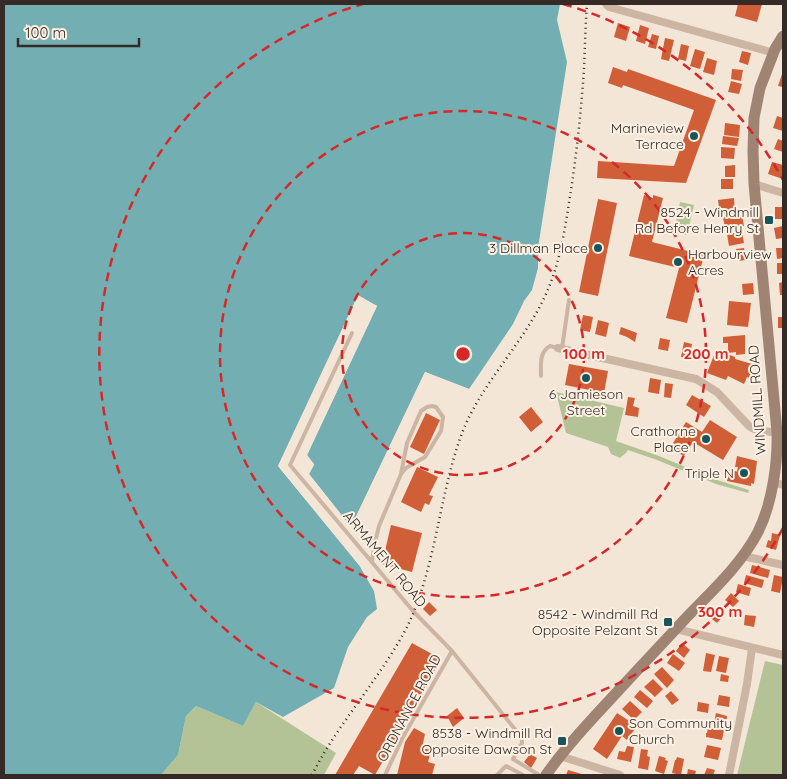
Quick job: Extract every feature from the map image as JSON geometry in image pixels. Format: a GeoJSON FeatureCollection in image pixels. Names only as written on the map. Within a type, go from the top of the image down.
{"type":"FeatureCollection","features":[{"type":"Feature","properties":{"kind":"main road","name":"WINDMILL ROAD"},"geometry":{"type":"LineString","coordinates":[[546,775],[595,716],[722,581],[743,556],[758,531],[778,484],[777,432],[754,184],[753,151],[754,118],[760,88],[775,49],[783,36]]}},
{"type":"Feature","properties":{"kind":"street"},"geometry":{"type":"LineString","coordinates":[[606,4],[609,7],[774,53]]}},
{"type":"Feature","properties":{"kind":"street"},"geometry":{"type":"LineString","coordinates":[[754,184],[783,193]]}},
{"type":"Feature","properties":{"kind":"street"},"geometry":{"type":"LineString","coordinates":[[560,348],[696,379],[718,392],[753,430],[777,432]]}},
{"type":"Feature","properties":{"kind":"street"},"geometry":{"type":"LineString","coordinates":[[743,556],[783,564]]}},
{"type":"Feature","properties":{"kind":"street"},"geometry":{"type":"LineString","coordinates":[[676,629],[783,655]]}},
{"type":"Feature","properties":{"kind":"street"},"geometry":{"type":"LineString","coordinates":[[729,775],[752,648]]}},
{"type":"Feature","properties":{"kind":"street"},"geometry":{"type":"LineString","coordinates":[[560,756],[620,775]]}},
{"type":"Feature","properties":{"kind":"lane"},"geometry":{"type":"LineString","coordinates":[[541,376],[542,357],[545,349],[550,346],[560,348],[569,300]]}},
{"type":"Feature","properties":{"kind":"lane","name":"ARMAMENT ROAD"},"geometry":{"type":"LineString","coordinates":[[352,333],[290,465],[413,611],[452,651],[522,738],[522,743],[513,758]]}},
{"type":"Feature","properties":{"kind":"lane"},"geometry":{"type":"LineString","coordinates":[[372,561],[374,542],[401,474],[407,443],[421,411],[427,407],[436,407],[443,417],[441,430],[425,457],[406,468],[401,474]]}},
{"type":"Feature","properties":{"kind":"lane","name":"ORDNANCE ROAD"},"geometry":{"type":"LineString","coordinates":[[385,775],[403,737],[452,651]]}},
{"type":"Feature","properties":{"kind":"lane"},"geometry":{"type":"LineString","coordinates":[[497,775],[513,758],[538,775]]}},
{"type":"Feature","properties":{"kind":"lane"},"geometry":{"type":"LineString","coordinates":[[506,766],[523,775]]}},
{"type":"Feature","properties":{"kind":"green space"},"geometry":{"type":"Polygon","coordinates":[[[680,202],[694,205],[687,235],[674,232],[680,202]]]}},
{"type":"Feature","properties":{"kind":"green space"},"geometry":{"type":"Polygon","coordinates":[[[556,392],[624,408],[616,441],[717,480],[749,490],[748,493],[716,484],[628,450],[620,458],[611,454],[608,447],[566,433],[556,392]]]}},
{"type":"Feature","properties":{"kind":"green space"},"geometry":{"type":"Polygon","coordinates":[[[765,661],[783,665],[783,775],[737,775],[765,661]]]}},
{"type":"Feature","properties":{"kind":"green space"},"geometry":{"type":"Polygon","coordinates":[[[256,702],[336,753],[324,775],[161,775],[178,755],[186,716],[196,706],[243,726],[256,702]]]}},
{"type":"Feature","properties":{"kind":"water"},"geometry":{"type":"Polygon","coordinates":[[[4,4],[560,4],[557,20],[567,62],[538,248],[538,268],[532,290],[524,301],[513,324],[469,389],[425,372],[351,527],[309,474],[314,464],[307,455],[377,306],[358,296],[278,466],[359,565],[374,591],[377,609],[367,617],[348,647],[334,688],[283,717],[256,702],[243,726],[196,706],[186,716],[178,755],[161,775],[4,775],[4,4]]]}},
{"type":"Feature","properties":{"kind":"pier"},"geometry":{"type":"Polygon","coordinates":[[[358,295],[377,306],[307,455],[314,465],[309,474],[351,527],[425,372],[469,389],[467,391],[427,375],[353,529],[349,529],[307,475],[306,473],[311,465],[305,455],[373,307],[359,299],[281,466],[355,556],[360,563],[359,565],[278,466],[358,295]]]}},
{"type":"Feature","properties":{"kind":"building"},"geometry":{"type":"Polygon","coordinates":[[[738,4],[762,4],[757,22],[735,16],[738,4]]]}},
{"type":"Feature","properties":{"kind":"building"},"geometry":{"type":"Polygon","coordinates":[[[618,23],[630,27],[626,41],[614,37],[618,23]]]}},
{"type":"Feature","properties":{"kind":"building"},"geometry":{"type":"Polygon","coordinates":[[[640,25],[649,28],[645,44],[636,41],[640,25]]]}},
{"type":"Feature","properties":{"kind":"building"},"geometry":{"type":"Polygon","coordinates":[[[652,34],[659,36],[656,49],[648,47],[652,34]]]}},
{"type":"Feature","properties":{"kind":"building"},"geometry":{"type":"Polygon","coordinates":[[[665,38],[674,40],[669,61],[661,59],[665,38]]]}},
{"type":"Feature","properties":{"kind":"building"},"geometry":{"type":"Polygon","coordinates":[[[681,44],[689,46],[686,61],[678,59],[681,44]]]}},
{"type":"Feature","properties":{"kind":"building"},"geometry":{"type":"Polygon","coordinates":[[[695,49],[705,52],[700,69],[690,66],[695,49]]]}},
{"type":"Feature","properties":{"kind":"building"},"geometry":{"type":"Polygon","coordinates":[[[742,51],[751,53],[748,65],[739,62],[742,51]]]}},
{"type":"Feature","properties":{"kind":"building"},"geometry":{"type":"Polygon","coordinates":[[[707,58],[717,61],[714,75],[703,72],[707,58]]]}},
{"type":"Feature","properties":{"kind":"building","name":"Marineview Terrace"},"geometry":{"type":"Polygon","coordinates":[[[613,67],[627,72],[628,69],[716,100],[686,183],[597,178],[598,161],[674,166],[694,110],[623,85],[622,88],[608,83],[613,67]]]}},
{"type":"Feature","properties":{"kind":"building"},"geometry":{"type":"Polygon","coordinates":[[[732,69],[743,70],[741,81],[731,79],[732,69]]]}},
{"type":"Feature","properties":{"kind":"building"},"geometry":{"type":"Polygon","coordinates":[[[783,74],[783,87],[778,86],[783,74]]]}},
{"type":"Feature","properties":{"kind":"building"},"geometry":{"type":"Polygon","coordinates":[[[731,81],[742,84],[739,94],[728,92],[731,81]]]}},
{"type":"Feature","properties":{"kind":"building"},"geometry":{"type":"Polygon","coordinates":[[[777,116],[783,118],[783,131],[773,128],[777,116]]]}},
{"type":"Feature","properties":{"kind":"building"},"geometry":{"type":"Polygon","coordinates":[[[725,123],[740,125],[739,137],[724,135],[725,123]]]}},
{"type":"Feature","properties":{"kind":"building"},"geometry":{"type":"Polygon","coordinates":[[[723,136],[739,138],[737,146],[722,144],[723,136]]]}},
{"type":"Feature","properties":{"kind":"building"},"geometry":{"type":"Polygon","coordinates":[[[778,139],[783,141],[783,152],[774,149],[778,139]]]}},
{"type":"Feature","properties":{"kind":"building"},"geometry":{"type":"Polygon","coordinates":[[[721,147],[735,148],[734,159],[721,158],[721,147]]]}},
{"type":"Feature","properties":{"kind":"building"},"geometry":{"type":"Polygon","coordinates":[[[772,162],[783,165],[783,179],[768,174],[772,162]]]}},
{"type":"Feature","properties":{"kind":"building"},"geometry":{"type":"Polygon","coordinates":[[[735,165],[735,177],[725,177],[725,166],[735,165]]]}},
{"type":"Feature","properties":{"kind":"building"},"geometry":{"type":"Polygon","coordinates":[[[721,179],[733,179],[733,189],[721,189],[721,179]]]}},
{"type":"Feature","properties":{"kind":"building","name":"Harbourview Acres"},"geometry":{"type":"Polygon","coordinates":[[[644,195],[653,198],[653,195],[663,198],[652,242],[704,255],[687,323],[666,318],[679,268],[629,256],[644,195]]]}},
{"type":"Feature","properties":{"kind":"building"},"geometry":{"type":"Polygon","coordinates":[[[734,198],[735,213],[724,214],[723,208],[719,208],[718,200],[734,198]]]}},
{"type":"Feature","properties":{"kind":"building","name":"3 Dillman Place"},"geometry":{"type":"Polygon","coordinates":[[[598,199],[617,203],[598,296],[579,292],[598,199]]]}},
{"type":"Feature","properties":{"kind":"building"},"geometry":{"type":"Polygon","coordinates":[[[775,207],[783,207],[783,219],[775,219],[775,207]]]}},
{"type":"Feature","properties":{"kind":"building"},"geometry":{"type":"Polygon","coordinates":[[[742,215],[744,226],[725,228],[723,217],[742,215]]]}},
{"type":"Feature","properties":{"kind":"building"},"geometry":{"type":"Polygon","coordinates":[[[783,226],[783,238],[776,239],[774,228],[783,226]]]}},
{"type":"Feature","properties":{"kind":"building"},"geometry":{"type":"Polygon","coordinates":[[[742,232],[744,243],[729,246],[727,234],[742,232]]]}},
{"type":"Feature","properties":{"kind":"building"},"geometry":{"type":"Polygon","coordinates":[[[744,248],[746,260],[738,261],[736,249],[744,248]]]}},
{"type":"Feature","properties":{"kind":"building"},"geometry":{"type":"Polygon","coordinates":[[[776,248],[783,248],[783,258],[777,259],[776,248]]]}},
{"type":"Feature","properties":{"kind":"building"},"geometry":{"type":"Polygon","coordinates":[[[777,263],[783,263],[783,274],[777,274],[777,263]]]}},
{"type":"Feature","properties":{"kind":"building"},"geometry":{"type":"Polygon","coordinates":[[[783,282],[783,295],[780,295],[779,283],[783,282]]]}},
{"type":"Feature","properties":{"kind":"building"},"geometry":{"type":"Polygon","coordinates":[[[753,283],[754,294],[743,295],[742,284],[753,283]]]}},
{"type":"Feature","properties":{"kind":"building"},"geometry":{"type":"Polygon","coordinates":[[[729,301],[751,303],[748,327],[727,325],[729,301]]]}},
{"type":"Feature","properties":{"kind":"building"},"geometry":{"type":"Polygon","coordinates":[[[583,315],[593,317],[590,332],[580,330],[583,315]]]}},
{"type":"Feature","properties":{"kind":"building"},"geometry":{"type":"Polygon","coordinates":[[[778,317],[783,317],[783,328],[778,328],[778,317]]]}},
{"type":"Feature","properties":{"kind":"building"},"geometry":{"type":"Polygon","coordinates":[[[598,320],[609,323],[606,337],[595,334],[598,320]]]}},
{"type":"Feature","properties":{"kind":"building"},"geometry":{"type":"Polygon","coordinates":[[[621,327],[637,333],[635,342],[619,334],[621,327]]]}},
{"type":"Feature","properties":{"kind":"building"},"geometry":{"type":"Polygon","coordinates":[[[745,335],[745,354],[736,355],[736,352],[728,353],[728,343],[723,343],[723,337],[745,335]]]}},
{"type":"Feature","properties":{"kind":"building"},"geometry":{"type":"Polygon","coordinates":[[[660,338],[670,340],[668,351],[658,349],[660,338]]]}},
{"type":"Feature","properties":{"kind":"building"},"geometry":{"type":"Polygon","coordinates":[[[684,342],[692,344],[689,359],[681,357],[684,342]]]}},
{"type":"Feature","properties":{"kind":"building"},"geometry":{"type":"Polygon","coordinates":[[[716,350],[735,357],[735,359],[752,364],[749,378],[747,377],[744,384],[728,376],[726,380],[707,373],[716,350]]]}},
{"type":"Feature","properties":{"kind":"building","name":"6 Jamieson Street"},"geometry":{"type":"Polygon","coordinates":[[[569,364],[608,371],[604,393],[565,385],[569,364]]]}},
{"type":"Feature","properties":{"kind":"building"},"geometry":{"type":"Polygon","coordinates":[[[650,378],[661,380],[659,394],[648,392],[650,378]]]}},
{"type":"Feature","properties":{"kind":"building"},"geometry":{"type":"Polygon","coordinates":[[[665,383],[673,384],[671,398],[664,397],[665,383]]]}},
{"type":"Feature","properties":{"kind":"building"},"geometry":{"type":"Polygon","coordinates":[[[692,395],[711,406],[704,417],[686,405],[692,395]]]}},
{"type":"Feature","properties":{"kind":"building"},"geometry":{"type":"Polygon","coordinates":[[[628,397],[635,398],[633,406],[639,408],[638,417],[625,415],[628,397]]]}},
{"type":"Feature","properties":{"kind":"building"},"geometry":{"type":"Polygon","coordinates":[[[531,407],[543,422],[531,432],[519,417],[531,407]]]}},
{"type":"Feature","properties":{"kind":"building"},"geometry":{"type":"Polygon","coordinates":[[[426,413],[440,420],[424,454],[410,447],[426,413]]]}},
{"type":"Feature","properties":{"kind":"building","name":"Crathorne Place I"},"geometry":{"type":"Polygon","coordinates":[[[710,420],[737,437],[723,460],[693,442],[684,456],[670,448],[686,422],[702,432],[710,420]]]}},
{"type":"Feature","properties":{"kind":"building"},"geometry":{"type":"Polygon","coordinates":[[[737,456],[757,461],[754,484],[751,483],[751,486],[727,481],[729,470],[740,472],[737,471],[738,467],[735,467],[737,456]]]}},
{"type":"Feature","properties":{"kind":"building"},"geometry":{"type":"Polygon","coordinates":[[[417,467],[438,477],[429,495],[433,496],[429,505],[425,503],[421,512],[401,502],[417,467]]]}},
{"type":"Feature","properties":{"kind":"building"},"geometry":{"type":"Polygon","coordinates":[[[391,525],[422,533],[412,572],[382,564],[391,525]]]}},
{"type":"Feature","properties":{"kind":"building"},"geometry":{"type":"Polygon","coordinates":[[[772,533],[780,535],[776,550],[766,547],[768,540],[771,541],[772,533]]]}},
{"type":"Feature","properties":{"kind":"building"},"geometry":{"type":"Polygon","coordinates":[[[752,565],[770,570],[768,578],[750,573],[752,565]]]}},
{"type":"Feature","properties":{"kind":"building"},"geometry":{"type":"Polygon","coordinates":[[[746,575],[764,580],[762,588],[744,583],[746,575]]]}},
{"type":"Feature","properties":{"kind":"building"},"geometry":{"type":"Polygon","coordinates":[[[774,575],[783,577],[780,593],[771,591],[774,575]]]}},
{"type":"Feature","properties":{"kind":"building"},"geometry":{"type":"Polygon","coordinates":[[[738,584],[751,588],[749,596],[736,592],[738,584]]]}},
{"type":"Feature","properties":{"kind":"building"},"geometry":{"type":"Polygon","coordinates":[[[731,593],[739,601],[733,607],[725,600],[731,593]]]}},
{"type":"Feature","properties":{"kind":"building"},"geometry":{"type":"Polygon","coordinates":[[[429,602],[437,610],[430,616],[423,609],[429,602]]]}},
{"type":"Feature","properties":{"kind":"building"},"geometry":{"type":"Polygon","coordinates":[[[714,609],[723,616],[717,623],[708,616],[714,609]]]}},
{"type":"Feature","properties":{"kind":"building"},"geometry":{"type":"Polygon","coordinates":[[[745,615],[756,616],[754,627],[744,625],[745,615]]]}},
{"type":"Feature","properties":{"kind":"building"},"geometry":{"type":"Polygon","coordinates":[[[412,643],[441,659],[375,775],[359,766],[353,775],[335,775],[412,643]]]}},
{"type":"Feature","properties":{"kind":"building"},"geometry":{"type":"Polygon","coordinates":[[[682,643],[690,650],[684,658],[676,651],[682,643]]]}},
{"type":"Feature","properties":{"kind":"building"},"geometry":{"type":"Polygon","coordinates":[[[706,653],[715,655],[711,672],[703,671],[706,653]]]}},
{"type":"Feature","properties":{"kind":"building"},"geometry":{"type":"Polygon","coordinates":[[[673,654],[685,663],[679,671],[667,663],[673,654]]]}},
{"type":"Feature","properties":{"kind":"building"},"geometry":{"type":"Polygon","coordinates":[[[719,656],[729,658],[726,673],[716,671],[719,656]]]}},
{"type":"Feature","properties":{"kind":"building"},"geometry":{"type":"Polygon","coordinates":[[[662,667],[674,680],[667,688],[654,674],[662,667]]]}},
{"type":"Feature","properties":{"kind":"building"},"geometry":{"type":"Polygon","coordinates":[[[721,674],[729,676],[728,682],[720,681],[721,674]]]}},
{"type":"Feature","properties":{"kind":"building"},"geometry":{"type":"Polygon","coordinates":[[[653,679],[663,689],[655,697],[644,687],[653,679]]]}},
{"type":"Feature","properties":{"kind":"building"},"geometry":{"type":"Polygon","coordinates":[[[640,690],[653,701],[647,708],[634,697],[640,690]]]}},
{"type":"Feature","properties":{"kind":"building"},"geometry":{"type":"Polygon","coordinates":[[[671,691],[679,700],[672,705],[665,696],[671,691]]]}},
{"type":"Feature","properties":{"kind":"building"},"geometry":{"type":"Polygon","coordinates":[[[719,695],[730,697],[729,707],[717,705],[719,695]]]}},
{"type":"Feature","properties":{"kind":"building"},"geometry":{"type":"Polygon","coordinates":[[[630,701],[642,712],[634,720],[622,709],[630,701]]]}},
{"type":"Feature","properties":{"kind":"building"},"geometry":{"type":"Polygon","coordinates":[[[698,702],[709,704],[708,713],[697,711],[698,702]]]}},
{"type":"Feature","properties":{"kind":"building"},"geometry":{"type":"Polygon","coordinates":[[[457,708],[464,718],[453,727],[447,716],[457,708]]]}},
{"type":"Feature","properties":{"kind":"building","name":"Son Community Church"},"geometry":{"type":"Polygon","coordinates":[[[617,713],[637,726],[627,740],[622,736],[607,759],[593,749],[617,713]]]}},
{"type":"Feature","properties":{"kind":"building"},"geometry":{"type":"Polygon","coordinates":[[[716,713],[727,716],[726,725],[714,723],[716,713]]]}},
{"type":"Feature","properties":{"kind":"building"},"geometry":{"type":"Polygon","coordinates":[[[414,728],[425,734],[422,748],[431,750],[428,762],[435,764],[432,775],[397,775],[405,742],[414,728]]]}},
{"type":"Feature","properties":{"kind":"building"},"geometry":{"type":"Polygon","coordinates":[[[708,728],[724,730],[722,740],[706,737],[708,728]]]}},
{"type":"Feature","properties":{"kind":"building"},"geometry":{"type":"Polygon","coordinates":[[[707,745],[721,748],[718,760],[704,757],[707,745]]]}},
{"type":"Feature","properties":{"kind":"building"},"geometry":{"type":"Polygon","coordinates":[[[627,746],[634,747],[631,762],[617,759],[619,751],[625,752],[627,746]]]}},
{"type":"Feature","properties":{"kind":"building"},"geometry":{"type":"Polygon","coordinates":[[[641,749],[648,750],[647,756],[650,757],[648,770],[638,768],[641,749]]]}},
{"type":"Feature","properties":{"kind":"building"},"geometry":{"type":"Polygon","coordinates":[[[530,754],[537,758],[531,768],[524,762],[530,754]]]}},
{"type":"Feature","properties":{"kind":"building"},"geometry":{"type":"Polygon","coordinates":[[[659,756],[666,758],[665,760],[668,761],[664,774],[655,771],[659,756]]]}},
{"type":"Feature","properties":{"kind":"building"},"geometry":{"type":"Polygon","coordinates":[[[677,757],[684,759],[681,775],[672,773],[677,757]]]}},
{"type":"Feature","properties":{"kind":"building"},"geometry":{"type":"Polygon","coordinates":[[[707,768],[715,770],[713,775],[704,775],[707,768]]]}},
{"type":"Feature","properties":{"kind":"building"},"geometry":{"type":"Polygon","coordinates":[[[688,769],[696,771],[695,775],[687,775],[688,769]]]}},
{"type":"Feature","properties":{"kind":"building"},"geometry":{"type":"Polygon","coordinates":[[[568,770],[585,775],[566,775],[568,770]]]}},
{"type":"Feature","properties":{"kind":"railway"},"geometry":{"type":"LineString","coordinates":[[312,775],[334,737],[384,665],[407,627],[425,581],[448,481],[462,433],[480,397],[537,312],[551,282],[561,246],[574,168],[583,83],[587,4]]}},
{"type":"Feature","properties":{"kind":"place","name":"Marineview Terrace"},"geometry":{"type":"Point","coordinates":[694,136]}},
{"type":"Feature","properties":{"kind":"place","name":"8524 - Windmill Rd Before Henry St"},"geometry":{"type":"Point","coordinates":[769,220]}},
{"type":"Feature","properties":{"kind":"place","name":"3 Dillman Place"},"geometry":{"type":"Point","coordinates":[598,248]}},
{"type":"Feature","properties":{"kind":"place","name":"Harbourview Acres"},"geometry":{"type":"Point","coordinates":[678,262]}},
{"type":"Feature","properties":{"kind":"place","name":"6 Jamieson Street"},"geometry":{"type":"Point","coordinates":[586,378]}},
{"type":"Feature","properties":{"kind":"place","name":"Crathorne Place I"},"geometry":{"type":"Point","coordinates":[706,439]}},
{"type":"Feature","properties":{"kind":"place","name":"Triple N"},"geometry":{"type":"Point","coordinates":[744,473]}},
{"type":"Feature","properties":{"kind":"place","name":"8542 - Windmill Rd Opposite Pelzant St"},"geometry":{"type":"Point","coordinates":[668,622]}},
{"type":"Feature","properties":{"kind":"place","name":"Son Community Church"},"geometry":{"type":"Point","coordinates":[619,731]}},
{"type":"Feature","properties":{"kind":"place","name":"8538 - Windmill Rd Opposite Dawson St"},"geometry":{"type":"Point","coordinates":[562,741]}}]}
